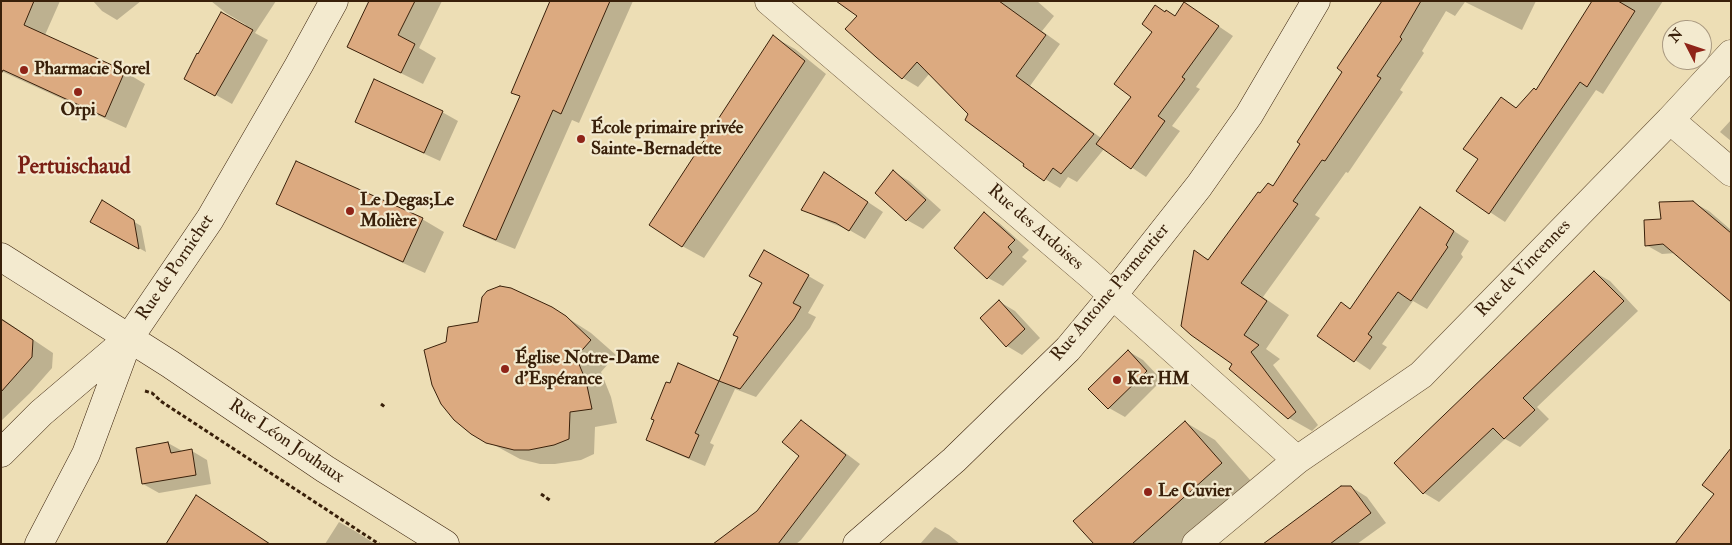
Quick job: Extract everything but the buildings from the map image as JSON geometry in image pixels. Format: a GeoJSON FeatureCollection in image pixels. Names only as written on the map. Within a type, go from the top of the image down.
{"type":"FeatureCollection","features":[{"type":"Feature","properties":{"kind":"street","name":"Rue de Pornichet"},"geometry":{"type":"LineString","coordinates":[[40,544],[86,454],[129,338],[210,219],[334,1]]}},
{"type":"Feature","properties":{"kind":"street","name":"Rue des Ardoises"},"geometry":{"type":"LineString","coordinates":[[769,1],[1113,295],[1298,460]]}},
{"type":"Feature","properties":{"kind":"street","name":"Rue Antoine Parmentier"},"geometry":{"type":"LineString","coordinates":[[857,544],[954,460],[1068,349],[1199,186],[1249,115],[1316,1]]}},
{"type":"Feature","properties":{"kind":"street","name":"Rue de Vincennes"},"geometry":{"type":"LineString","coordinates":[[1196,544],[1298,460],[1421,375],[1670,120],[1731,54]]}},
{"type":"Feature","properties":{"kind":"street"},"geometry":{"type":"LineString","coordinates":[[1670,120],[1731,172]]}},
{"type":"Feature","properties":{"kind":"street","name":"Rue Léon Jouhaux"},"geometry":{"type":"LineString","coordinates":[[1,258],[129,338],[325,469],[445,544]]}},
{"type":"Feature","properties":{"kind":"street"},"geometry":{"type":"LineString","coordinates":[[1,453],[41,413],[129,338]]}},
{"type":"Feature","properties":{"kind":"path"},"geometry":{"type":"LineString","coordinates":[[145,392],[152,393],[162,402],[379,544]]}},
{"type":"Feature","properties":{"kind":"path"},"geometry":{"type":"LineString","coordinates":[[380,404],[385,407]]}},
{"type":"Feature","properties":{"kind":"path"},"geometry":{"type":"LineString","coordinates":[[541,494],[551,502]]}},
{"type":"Feature","properties":{"kind":"place","name":"Pharmacie Sorel"},"geometry":{"type":"Point","coordinates":[24,70]}},
{"type":"Feature","properties":{"kind":"place","name":"Orpi"},"geometry":{"type":"Point","coordinates":[78,92]}},
{"type":"Feature","properties":{"kind":"place","name":"École primaire privée Sainte-Bernadette"},"geometry":{"type":"Point","coordinates":[581,139]}},
{"type":"Feature","properties":{"kind":"place","name":"Le Degas;Le Molière"},"geometry":{"type":"Point","coordinates":[350,211]}},
{"type":"Feature","properties":{"kind":"place","name":"Église Notre-Dame d'Espérance"},"geometry":{"type":"Point","coordinates":[505,369]}},
{"type":"Feature","properties":{"kind":"place","name":"Ker HM"},"geometry":{"type":"Point","coordinates":[1117,380]}},
{"type":"Feature","properties":{"kind":"place","name":"Le Cuvier"},"geometry":{"type":"Point","coordinates":[1148,492]}},
{"type":"Feature","properties":{"kind":"district","name":"Pertuischaud"},"geometry":{"type":"Point","coordinates":[74,168]}}]}
